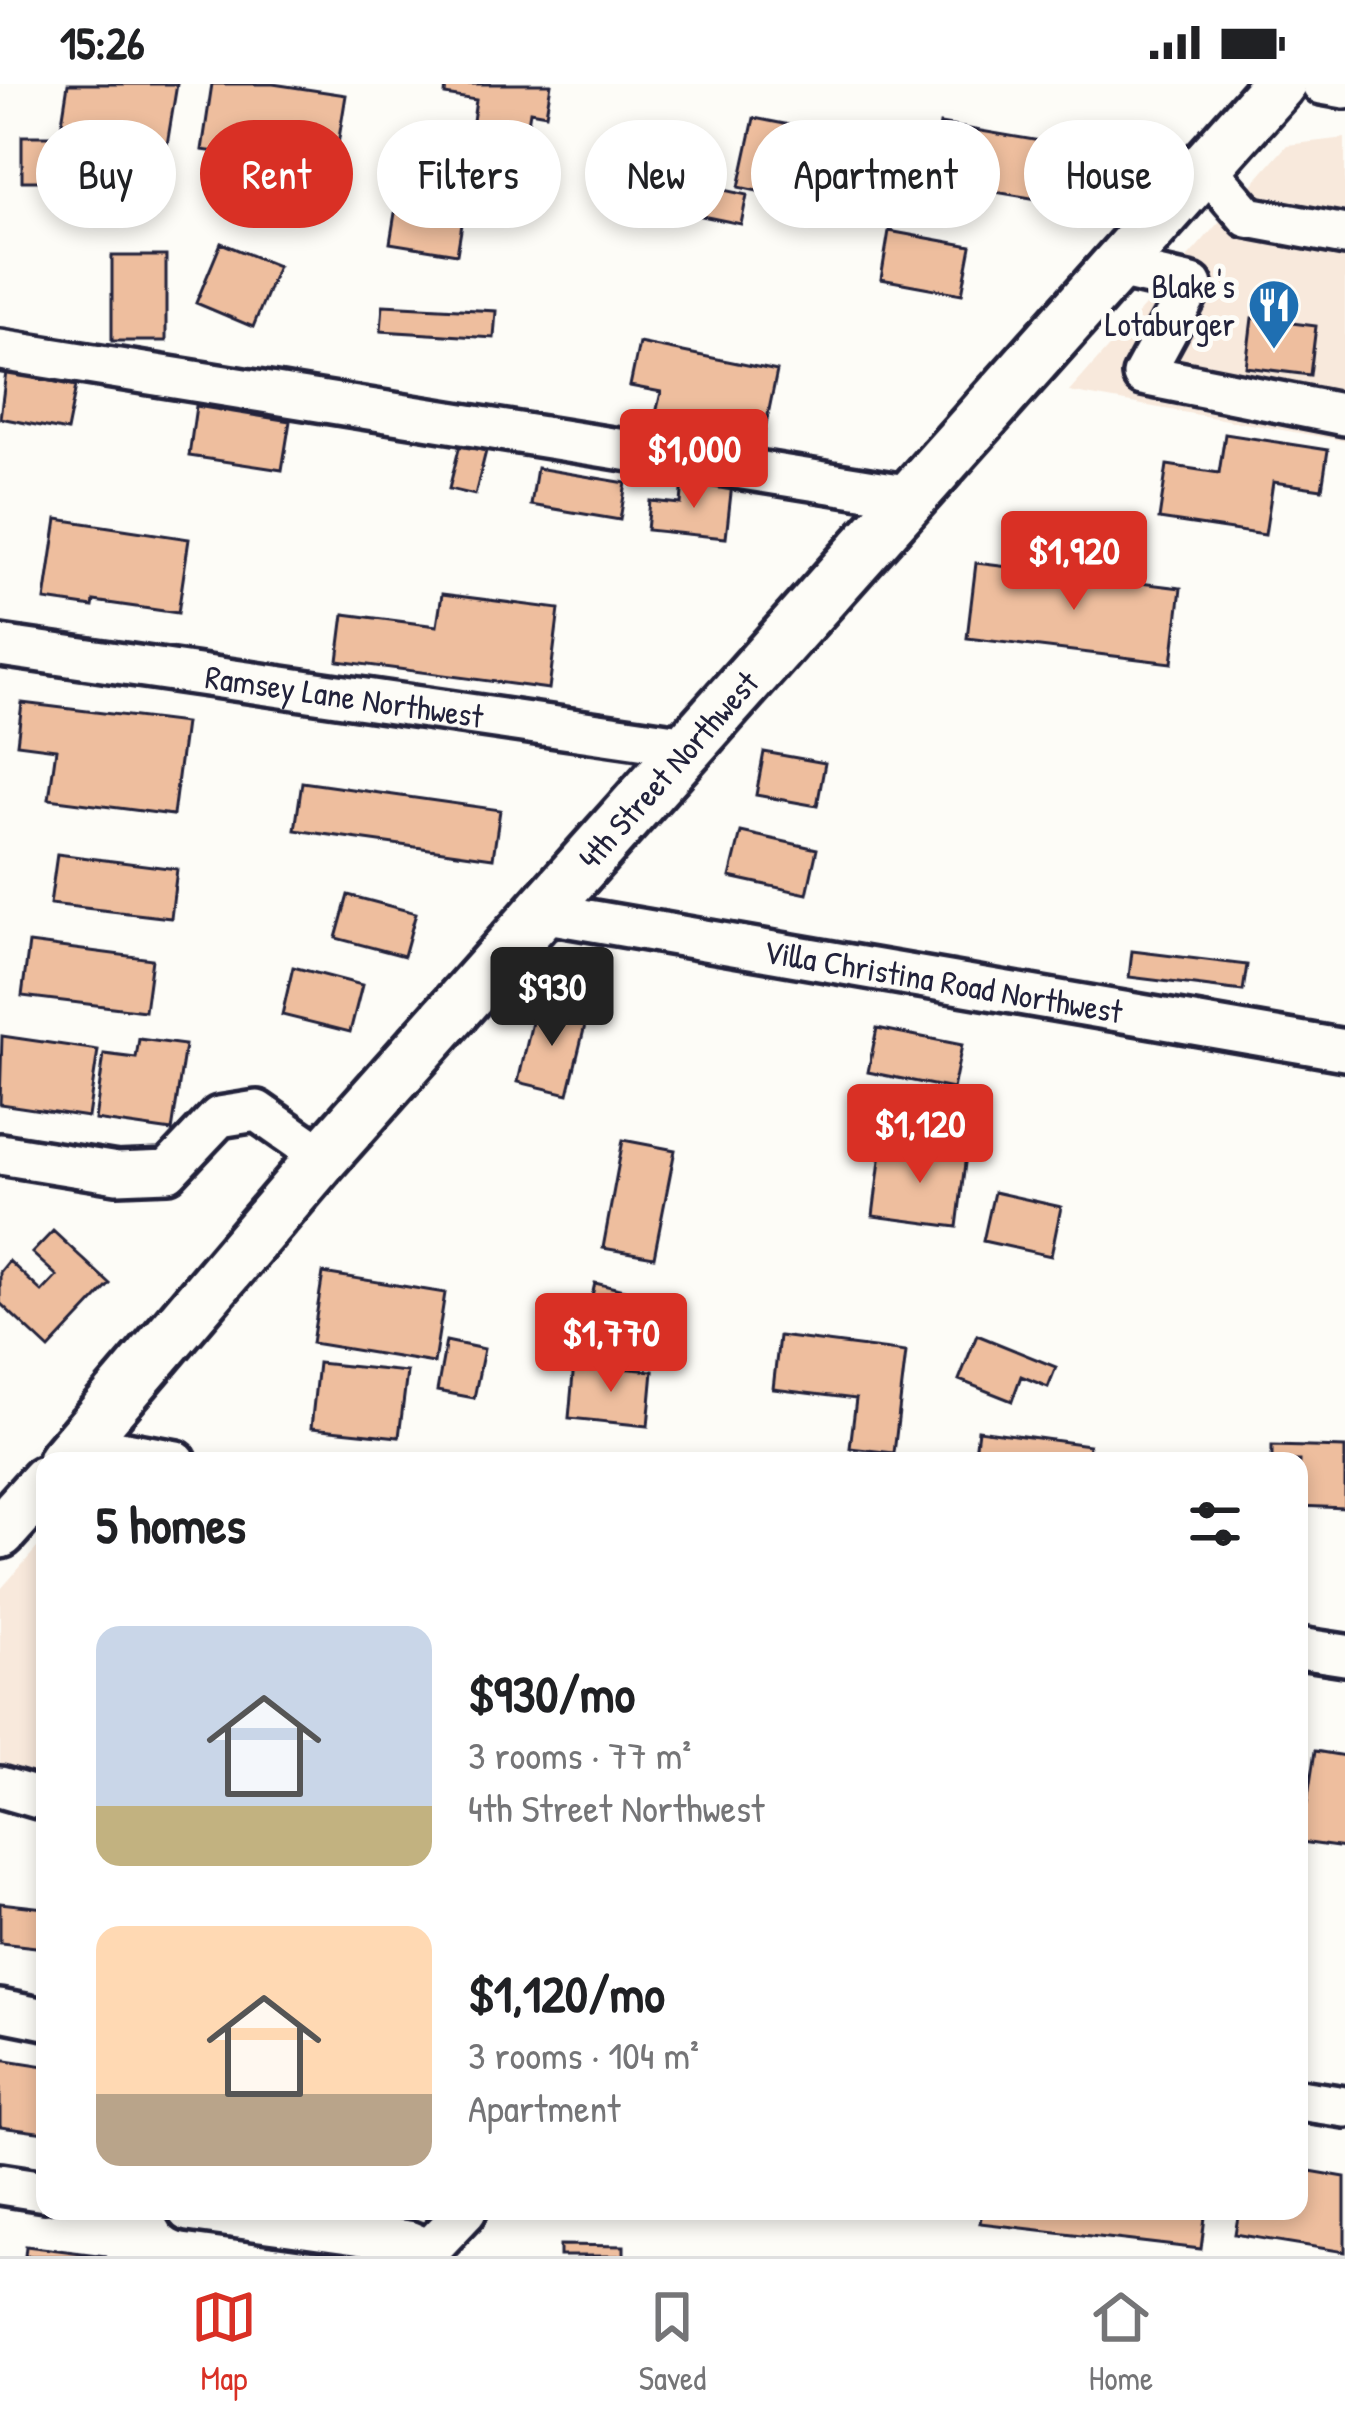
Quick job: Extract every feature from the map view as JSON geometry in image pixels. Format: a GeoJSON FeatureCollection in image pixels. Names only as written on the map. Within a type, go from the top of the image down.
{"type":"FeatureCollection","features":[{"type":"Feature","properties":{"kind":"main road","name":"4th Street Northwest"},"geometry":{"type":"LineString","coordinates":[[73,1452],[323,1157],[1279,84]]}},
{"type":"Feature","properties":{"kind":"main road"},"geometry":{"type":"LineString","coordinates":[[0,1532],[36,1492]]}},
{"type":"Feature","properties":{"kind":"street"},"geometry":{"type":"LineString","coordinates":[[1322,84],[1345,88]]}},
{"type":"Feature","properties":{"kind":"street"},"geometry":{"type":"LineString","coordinates":[[1205,167],[1248,217],[1345,236]]}},
{"type":"Feature","properties":{"kind":"street"},"geometry":{"type":"LineString","coordinates":[[1118,268],[1192,285],[1143,375],[1345,415]]}},
{"type":"Feature","properties":{"kind":"street"},"geometry":{"type":"LineString","coordinates":[[0,350],[912,496]]}},
{"type":"Feature","properties":{"kind":"street","name":"Ramsey Lane Northwest"},"geometry":{"type":"LineString","coordinates":[[0,646],[688,746]]}},
{"type":"Feature","properties":{"kind":"street","name":"Villa Christina Road Northwest"},"geometry":{"type":"LineString","coordinates":[[542,912],[1345,1050]]}},
{"type":"Feature","properties":{"kind":"street"},"geometry":{"type":"LineString","coordinates":[[0,1190],[14,1157],[117,1173],[168,1171],[219,1117],[257,1111],[323,1157]]}},
{"type":"Feature","properties":{"kind":"street"},"geometry":{"type":"LineString","coordinates":[[1308,1649],[1345,1655]]}},
{"type":"Feature","properties":{"kind":"street"},"geometry":{"type":"LineString","coordinates":[[0,1787],[36,1797]]}},
{"type":"Feature","properties":{"kind":"street"},"geometry":{"type":"LineString","coordinates":[[0,2011],[36,2017]]}},
{"type":"Feature","properties":{"kind":"street"},"geometry":{"type":"LineString","coordinates":[[1308,2102],[1345,2108]]}},
{"type":"Feature","properties":{"kind":"street"},"geometry":{"type":"LineString","coordinates":[[0,2184],[36,2190]]}},
{"type":"Feature","properties":{"kind":"street"},"geometry":{"type":"LineString","coordinates":[[254,2220],[408,2241],[430,2253],[458,2220]]}},
{"type":"Feature","properties":{"kind":"shaded area"},"geometry":{"type":"Polygon","coordinates":[[[1345,138],[1345,441],[1069,392],[1287,145],[1345,138]]]}},
{"type":"Feature","properties":{"kind":"shaded area"},"geometry":{"type":"Polygon","coordinates":[[[36,1549],[36,1777],[0,1768],[0,1590],[36,1549]]]}},
{"type":"Feature","properties":{"kind":"building"},"geometry":{"type":"Polygon","coordinates":[[[68,84],[177,84],[171,120],[62,120],[68,84]]]}},
{"type":"Feature","properties":{"kind":"building"},"geometry":{"type":"Polygon","coordinates":[[[212,84],[273,84],[346,95],[342,120],[207,120],[212,84]]]}},
{"type":"Feature","properties":{"kind":"building"},"geometry":{"type":"Polygon","coordinates":[[[446,84],[551,84],[546,114],[530,111],[529,120],[473,120],[476,100],[445,95],[446,84]]]}},
{"type":"Feature","properties":{"kind":"building"},"geometry":{"type":"Polygon","coordinates":[[[751,132],[751,190],[739,187],[751,132]]]}},
{"type":"Feature","properties":{"kind":"building"},"geometry":{"type":"Polygon","coordinates":[[[1000,134],[1024,138],[1024,197],[1000,193],[1000,134]]]}},
{"type":"Feature","properties":{"kind":"building"},"geometry":{"type":"Polygon","coordinates":[[[22,136],[36,136],[36,181],[22,181],[22,136]]]}},
{"type":"Feature","properties":{"kind":"building"},"geometry":{"type":"Polygon","coordinates":[[[727,191],[747,195],[741,224],[727,221],[727,191]]]}},
{"type":"Feature","properties":{"kind":"building"},"geometry":{"type":"Polygon","coordinates":[[[392,228],[461,228],[457,254],[390,243],[392,228]]]}},
{"type":"Feature","properties":{"kind":"building"},"geometry":{"type":"Polygon","coordinates":[[[889,231],[971,246],[962,294],[881,279],[889,231]]]}},
{"type":"Feature","properties":{"kind":"building"},"geometry":{"type":"Polygon","coordinates":[[[221,243],[278,266],[253,327],[196,303],[221,243]]]}},
{"type":"Feature","properties":{"kind":"building"},"geometry":{"type":"Polygon","coordinates":[[[112,256],[166,256],[166,341],[112,341],[112,256]]]}},
{"type":"Feature","properties":{"kind":"building"},"geometry":{"type":"Polygon","coordinates":[[[383,305],[496,311],[494,338],[381,331],[383,305]]]}},
{"type":"Feature","properties":{"kind":"building"},"geometry":{"type":"Polygon","coordinates":[[[1252,318],[1316,326],[1310,375],[1246,367],[1252,318]]]}},
{"type":"Feature","properties":{"kind":"building"},"geometry":{"type":"Polygon","coordinates":[[[639,343],[777,371],[762,444],[654,422],[661,392],[630,386],[639,343]]]}},
{"type":"Feature","properties":{"kind":"building"},"geometry":{"type":"Polygon","coordinates":[[[6,372],[76,386],[67,431],[0,418],[6,372]]]}},
{"type":"Feature","properties":{"kind":"building"},"geometry":{"type":"Polygon","coordinates":[[[196,406],[290,421],[282,470],[189,456],[196,406]]]}},
{"type":"Feature","properties":{"kind":"building"},"geometry":{"type":"Polygon","coordinates":[[[1225,434],[1328,450],[1322,489],[1273,482],[1265,535],[1159,519],[1167,465],[1219,473],[1225,434]]]}},
{"type":"Feature","properties":{"kind":"building"},"geometry":{"type":"Polygon","coordinates":[[[460,445],[486,451],[475,495],[449,489],[460,445]]]}},
{"type":"Feature","properties":{"kind":"building"},"geometry":{"type":"Polygon","coordinates":[[[537,468],[626,483],[620,520],[531,505],[537,468]]]}},
{"type":"Feature","properties":{"kind":"building"},"geometry":{"type":"Polygon","coordinates":[[[683,479],[732,484],[726,538],[647,530],[650,501],[681,504],[683,479]]]}},
{"type":"Feature","properties":{"kind":"building"},"geometry":{"type":"Polygon","coordinates":[[[57,519],[189,539],[178,613],[94,601],[93,607],[45,600],[57,519]]]}},
{"type":"Feature","properties":{"kind":"building"},"geometry":{"type":"Polygon","coordinates":[[[976,563],[1181,588],[1172,663],[967,638],[976,563]]]}},
{"type":"Feature","properties":{"kind":"building"},"geometry":{"type":"Polygon","coordinates":[[[442,594],[559,609],[549,689],[338,661],[344,614],[437,626],[442,594]]]}},
{"type":"Feature","properties":{"kind":"building"},"geometry":{"type":"Polygon","coordinates":[[[22,703],[185,723],[173,815],[49,799],[56,749],[17,744],[22,703]]]}},
{"type":"Feature","properties":{"kind":"building"},"geometry":{"type":"Polygon","coordinates":[[[764,752],[825,763],[817,806],[756,795],[764,752]]]}},
{"type":"Feature","properties":{"kind":"building"},"geometry":{"type":"Polygon","coordinates":[[[302,782],[500,810],[493,858],[295,830],[302,782]]]}},
{"type":"Feature","properties":{"kind":"building"},"geometry":{"type":"Polygon","coordinates":[[[741,832],[817,849],[807,894],[730,877],[741,832]]]}},
{"type":"Feature","properties":{"kind":"building"},"geometry":{"type":"Polygon","coordinates":[[[57,854],[177,869],[171,918],[50,904],[57,854]]]}},
{"type":"Feature","properties":{"kind":"building"},"geometry":{"type":"Polygon","coordinates":[[[348,895],[416,913],[404,956],[336,938],[348,895]]]}},
{"type":"Feature","properties":{"kind":"building"},"geometry":{"type":"Polygon","coordinates":[[[29,943],[152,959],[145,1011],[22,996],[29,943]]]}},
{"type":"Feature","properties":{"kind":"building"},"geometry":{"type":"Polygon","coordinates":[[[1132,951],[1247,965],[1243,991],[1129,977],[1132,951]]]}},
{"type":"Feature","properties":{"kind":"building"},"geometry":{"type":"Polygon","coordinates":[[[293,967],[362,985],[350,1032],[282,1015],[293,967]]]}},
{"type":"Feature","properties":{"kind":"building"},"geometry":{"type":"Polygon","coordinates":[[[536,1005],[587,1017],[568,1094],[518,1082],[536,1005]]]}},
{"type":"Feature","properties":{"kind":"building"},"geometry":{"type":"Polygon","coordinates":[[[877,1028],[962,1045],[953,1089],[868,1072],[877,1028]]]}},
{"type":"Feature","properties":{"kind":"building"},"geometry":{"type":"Polygon","coordinates":[[[2,1036],[98,1050],[88,1117],[0,1104],[2,1036]]]}},
{"type":"Feature","properties":{"kind":"building"},"geometry":{"type":"Polygon","coordinates":[[[139,1039],[185,1045],[172,1131],[95,1120],[104,1054],[136,1058],[139,1039]]]}},
{"type":"Feature","properties":{"kind":"building"},"geometry":{"type":"Polygon","coordinates":[[[623,1140],[675,1150],[654,1257],[603,1248],[623,1140]]]}},
{"type":"Feature","properties":{"kind":"building"},"geometry":{"type":"Polygon","coordinates":[[[882,1144],[966,1155],[957,1227],[873,1216],[882,1144]]]}},
{"type":"Feature","properties":{"kind":"building"},"geometry":{"type":"Polygon","coordinates":[[[994,1192],[1061,1207],[1051,1256],[983,1241],[994,1192]]]}},
{"type":"Feature","properties":{"kind":"building"},"geometry":{"type":"Polygon","coordinates":[[[53,1231],[110,1284],[49,1349],[0,1303],[0,1272],[9,1261],[42,1292],[57,1276],[32,1253],[53,1231]]]}},
{"type":"Feature","properties":{"kind":"building"},"geometry":{"type":"Polygon","coordinates":[[[323,1273],[445,1293],[434,1363],[312,1343],[323,1273]]]}},
{"type":"Feature","properties":{"kind":"building"},"geometry":{"type":"Polygon","coordinates":[[[595,1283],[673,1302],[664,1341],[586,1322],[595,1283]]]}},
{"type":"Feature","properties":{"kind":"building"},"geometry":{"type":"Polygon","coordinates":[[[977,1335],[1056,1367],[1048,1387],[1021,1376],[1012,1401],[959,1380],[977,1335]]]}},
{"type":"Feature","properties":{"kind":"building"},"geometry":{"type":"Polygon","coordinates":[[[779,1336],[906,1352],[894,1452],[850,1448],[856,1399],[773,1389],[779,1336]]]}},
{"type":"Feature","properties":{"kind":"building"},"geometry":{"type":"Polygon","coordinates":[[[446,1341],[484,1349],[474,1398],[437,1391],[446,1341]]]}},
{"type":"Feature","properties":{"kind":"building"},"geometry":{"type":"Polygon","coordinates":[[[318,1363],[407,1372],[399,1437],[311,1428],[318,1363]]]}},
{"type":"Feature","properties":{"kind":"building"},"geometry":{"type":"Polygon","coordinates":[[[574,1364],[653,1371],[648,1426],[569,1418],[574,1364]]]}},
{"type":"Feature","properties":{"kind":"building"},"geometry":{"type":"Polygon","coordinates":[[[978,1430],[1089,1445],[1088,1452],[975,1452],[978,1430]]]}},
{"type":"Feature","properties":{"kind":"building"},"geometry":{"type":"Polygon","coordinates":[[[1272,1446],[1345,1448],[1345,1508],[1308,1506],[1308,1452],[1272,1452],[1272,1446]]]}},
{"type":"Feature","properties":{"kind":"building"},"geometry":{"type":"Polygon","coordinates":[[[1315,1751],[1345,1756],[1345,1848],[1308,1843],[1315,1751]]]}},
{"type":"Feature","properties":{"kind":"building"},"geometry":{"type":"Polygon","coordinates":[[[0,1903],[36,1907],[36,1947],[0,1943],[0,1903]]]}},
{"type":"Feature","properties":{"kind":"building"},"geometry":{"type":"Polygon","coordinates":[[[0,2059],[36,2065],[36,2132],[0,2127],[0,2059]]]}},
{"type":"Feature","properties":{"kind":"building"},"geometry":{"type":"Polygon","coordinates":[[[1310,2171],[1345,2177],[1345,2252],[1235,2234],[1237,2220],[1308,2220],[1310,2171]]]}},
{"type":"Feature","properties":{"kind":"building"},"geometry":{"type":"Polygon","coordinates":[[[980,2220],[1205,2220],[1201,2249],[980,2220]]]}},
{"type":"Feature","properties":{"kind":"building"},"geometry":{"type":"Polygon","coordinates":[[[560,2245],[624,2246],[624,2256],[560,2256],[560,2245]]]}},
{"type":"Feature","properties":{"kind":"building"},"geometry":{"type":"Polygon","coordinates":[[[26,2246],[106,2256],[25,2256],[26,2246]]]}},
{"type":"Feature","properties":{"kind":"place","name":"Blake's Lotaburger"},"geometry":{"type":"Point","coordinates":[1274,351]}}]}
